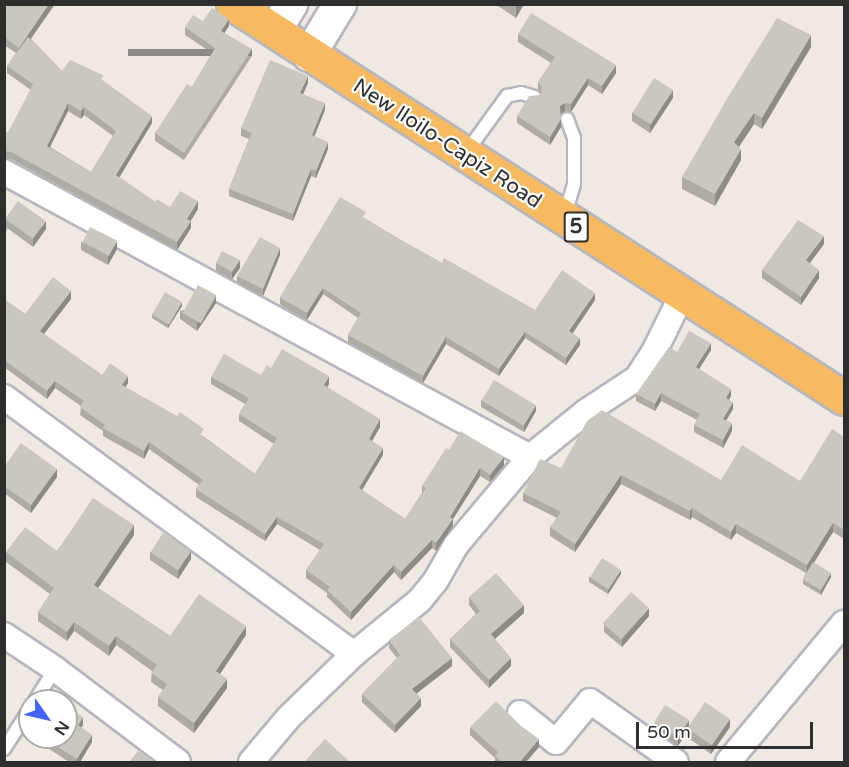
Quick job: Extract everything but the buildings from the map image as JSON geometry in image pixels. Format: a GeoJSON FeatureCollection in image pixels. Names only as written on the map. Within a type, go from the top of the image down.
{"type":"FeatureCollection","features":[{"type":"Feature","properties":{"kind":"highway","name":"New Iloilo-Capiz Road"},"geometry":{"type":"LineString","coordinates":[[233,4],[283,17],[309,55],[844,398]]}},
{"type":"Feature","properties":{"kind":"street"},"geometry":{"type":"LineString","coordinates":[[309,55],[340,4]]}},
{"type":"Feature","properties":{"kind":"street"},"geometry":{"type":"LineString","coordinates":[[4,172],[530,457]]}},
{"type":"Feature","properties":{"kind":"street"},"geometry":{"type":"LineString","coordinates":[[251,762],[288,718],[354,654],[420,600],[436,580],[456,545],[530,457],[587,411],[637,378],[655,350],[682,295]]}},
{"type":"Feature","properties":{"kind":"street"},"geometry":{"type":"LineString","coordinates":[[4,397],[354,654]]}},
{"type":"Feature","properties":{"kind":"street"},"geometry":{"type":"LineString","coordinates":[[728,762],[844,623]]}},
{"type":"Feature","properties":{"kind":"street"},"geometry":{"type":"LineString","coordinates":[[4,635],[55,669],[178,762]]}},
{"type":"Feature","properties":{"kind":"street"},"geometry":{"type":"LineString","coordinates":[[520,713],[556,742],[590,701],[676,762]]}},
{"type":"Feature","properties":{"kind":"lane"},"geometry":{"type":"LineString","coordinates":[[465,155],[490,116],[507,96],[521,93],[534,97]]}},
{"type":"Feature","properties":{"kind":"lane"},"geometry":{"type":"LineString","coordinates":[[564,219],[574,184],[574,138],[567,119]]}},
{"type":"Feature","properties":{"kind":"lane"},"geometry":{"type":"LineString","coordinates":[[42,689],[55,669]]}},
{"type":"Feature","properties":{"kind":"lane"},"geometry":{"type":"LineString","coordinates":[[4,749],[18,727]]}}]}
